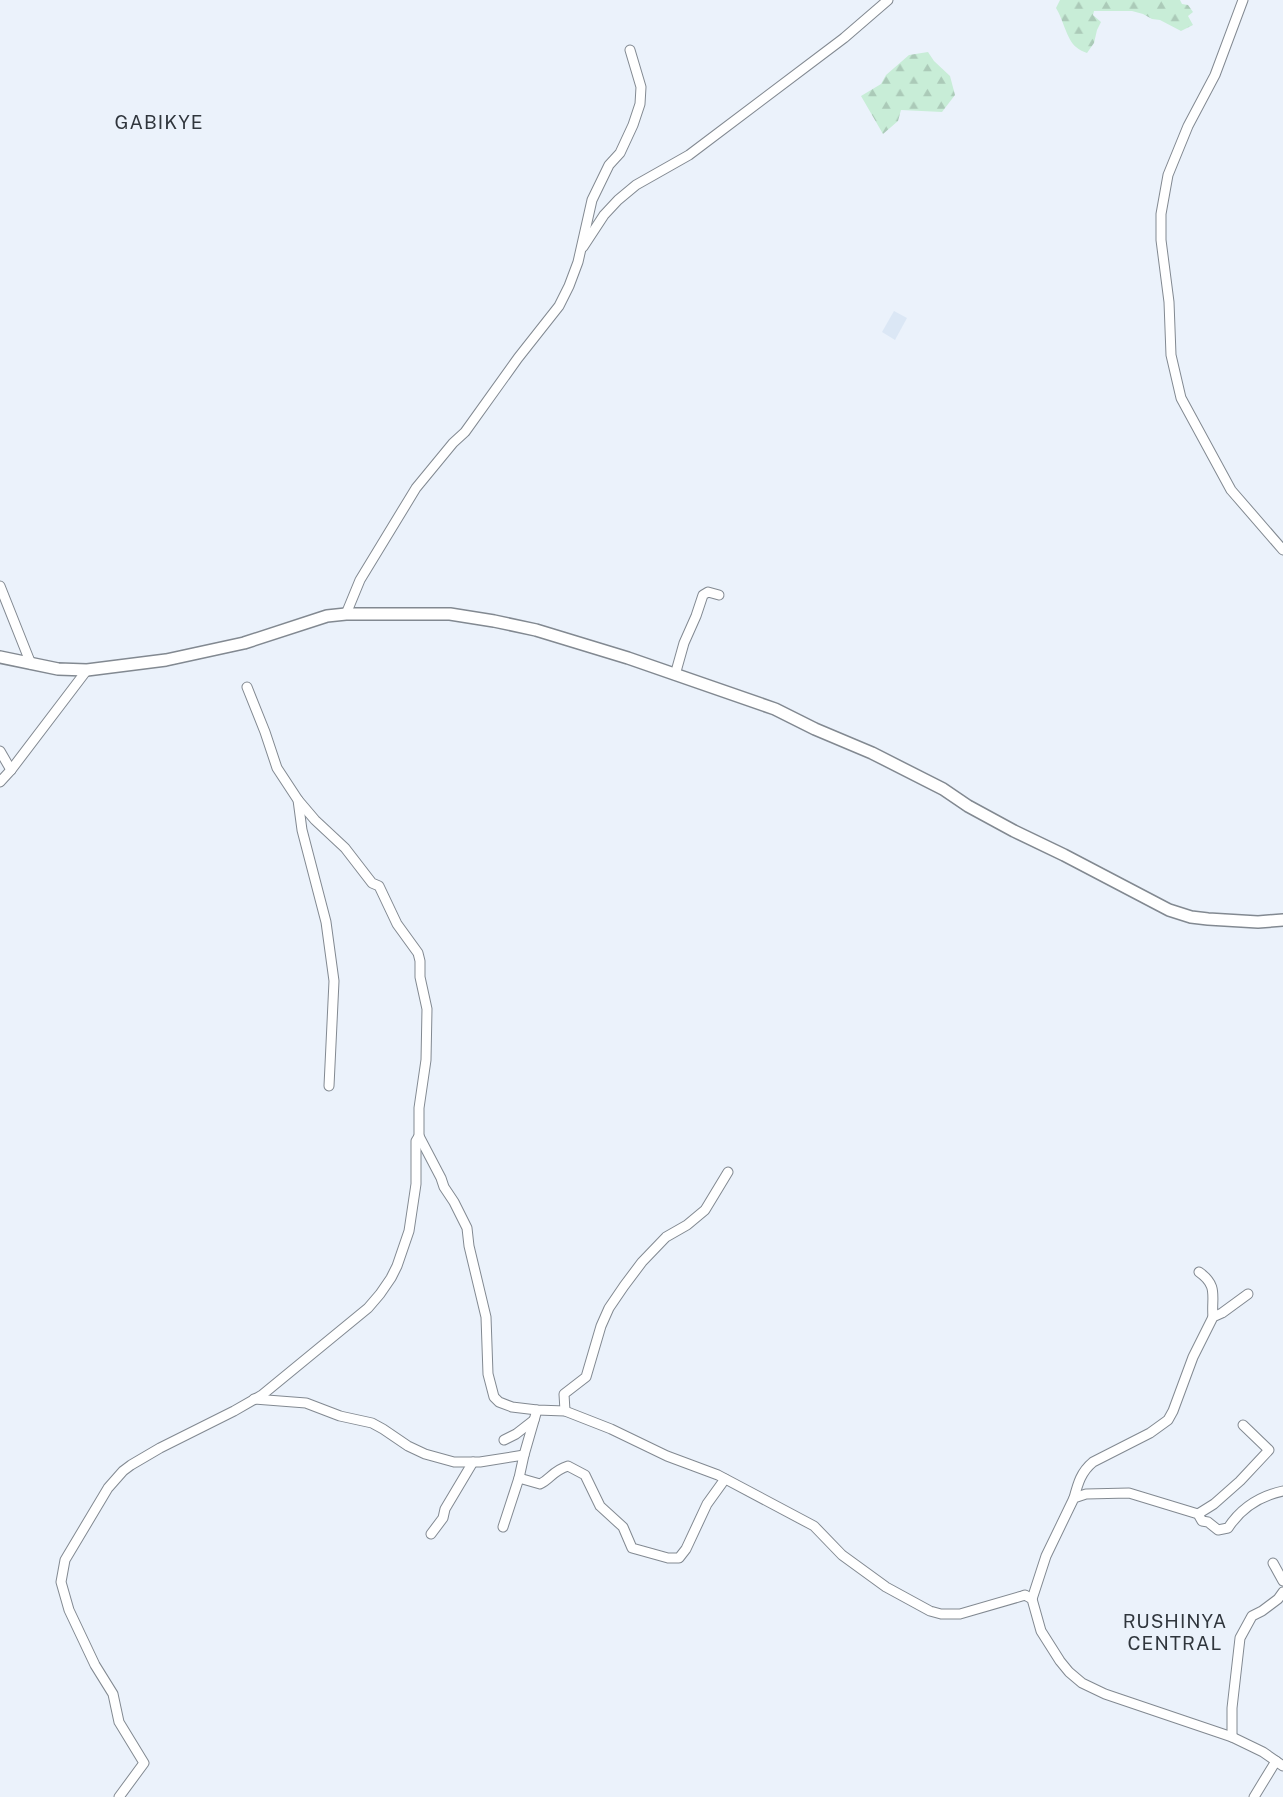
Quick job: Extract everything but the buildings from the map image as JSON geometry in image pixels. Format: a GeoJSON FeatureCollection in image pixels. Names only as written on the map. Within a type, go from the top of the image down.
{"type":"FeatureCollection","features":[{"type":"Feature","properties":{"kind":"street"},"geometry":{"type":"LineString","coordinates":[[581,251],[604,215],[636,185],[689,154],[844,38],[888,0]]}},
{"type":"Feature","properties":{"kind":"street"},"geometry":{"type":"LineString","coordinates":[[1243,0],[1215,75],[1188,126],[1168,175],[1160,214],[1161,240],[1170,302],[1171,355],[1182,398],[1231,490],[1283,550]]}},
{"type":"Feature","properties":{"kind":"street"},"geometry":{"type":"LineString","coordinates":[[346,614],[360,580],[416,488],[465,432],[518,358],[559,306],[569,286],[581,251],[592,200],[609,165],[620,153],[640,104],[642,87],[630,50]]}},
{"type":"Feature","properties":{"kind":"street"},"geometry":{"type":"LineString","coordinates":[[0,586],[32,664]]}},
{"type":"Feature","properties":{"kind":"street"},"geometry":{"type":"LineString","coordinates":[[675,675],[684,642],[703,595],[708,592],[719,595]]}},
{"type":"Feature","properties":{"kind":"street"},"geometry":{"type":"LineString","coordinates":[[0,658],[58,669],[87,670],[166,660],[244,643],[327,616],[346,614],[450,614],[536,630],[628,658],[775,709],[815,729],[872,753],[943,789],[968,806],[1014,832],[1064,855],[1169,910],[1191,917],[1208,919],[1258,922],[1283,920]]}},
{"type":"Feature","properties":{"kind":"street"},"geometry":{"type":"LineString","coordinates":[[0,782],[87,670]]}},
{"type":"Feature","properties":{"kind":"street"},"geometry":{"type":"LineString","coordinates":[[247,687],[277,768],[298,800],[315,820],[346,848],[372,883],[379,886],[397,924],[418,953],[420,977],[427,1009],[426,1060],[419,1108],[419,1136],[467,1228],[469,1246],[486,1317],[488,1374],[494,1397],[506,1406],[565,1411],[611,1429],[667,1456],[725,1479],[814,1526],[842,1555],[886,1587],[930,1611],[941,1614],[960,1614],[1026,1595],[1032,1599]]}},
{"type":"Feature","properties":{"kind":"street"},"geometry":{"type":"LineString","coordinates":[[0,751],[11,770]]}},
{"type":"Feature","properties":{"kind":"street"},"geometry":{"type":"LineString","coordinates":[[298,800],[302,830],[326,922],[334,981],[329,1086]]}},
{"type":"Feature","properties":{"kind":"street"},"geometry":{"type":"LineString","coordinates":[[119,1797],[144,1763],[119,1722],[113,1694],[95,1665],[69,1610],[61,1582],[66,1560],[108,1488],[123,1471],[160,1448],[254,1399],[292,1371],[368,1308],[392,1278],[406,1242],[416,1184],[416,1141],[419,1136]]}},
{"type":"Feature","properties":{"kind":"street"},"geometry":{"type":"LineString","coordinates":[[565,1411],[564,1394],[586,1377],[596,1338],[609,1308],[642,1262],[666,1237],[688,1225],[705,1210],[728,1172]]}},
{"type":"Feature","properties":{"kind":"street"},"geometry":{"type":"LineString","coordinates":[[1199,1272],[1206,1277],[1213,1287],[1213,1317],[1193,1358],[1174,1411],[1168,1420],[1150,1433],[1085,1468],[1079,1479],[1074,1498],[1046,1556],[1032,1599],[1041,1631],[1045,1638],[1069,1672],[1082,1683],[1105,1694],[1232,1737],[1263,1752],[1280,1764],[1254,1797]]}},
{"type":"Feature","properties":{"kind":"street"},"geometry":{"type":"LineString","coordinates":[[1213,1317],[1227,1310],[1248,1294]]}},
{"type":"Feature","properties":{"kind":"street"},"geometry":{"type":"LineString","coordinates":[[254,1399],[306,1403],[340,1416],[372,1423],[383,1428],[408,1446],[425,1454],[454,1462],[472,1462],[524,1455]]}},
{"type":"Feature","properties":{"kind":"street"},"geometry":{"type":"LineString","coordinates":[[504,1527],[538,1410]]}},
{"type":"Feature","properties":{"kind":"street"},"geometry":{"type":"LineString","coordinates":[[504,1440],[516,1434],[534,1420]]}},
{"type":"Feature","properties":{"kind":"street"},"geometry":{"type":"LineString","coordinates":[[1198,1514],[1227,1494],[1269,1450],[1244,1425]]}},
{"type":"Feature","properties":{"kind":"street"},"geometry":{"type":"LineString","coordinates":[[431,1534],[442,1518],[445,1509],[472,1462]]}},
{"type":"Feature","properties":{"kind":"street"},"geometry":{"type":"LineString","coordinates":[[519,1478],[540,1484],[545,1482],[551,1474],[559,1469],[568,1466],[578,1470],[585,1475],[600,1506],[623,1527],[632,1548],[668,1558],[679,1558],[686,1549],[707,1504],[725,1479]]}},
{"type":"Feature","properties":{"kind":"street"},"geometry":{"type":"LineString","coordinates":[[1074,1498],[1086,1494],[1128,1493],[1198,1514],[1202,1521],[1208,1522],[1218,1530],[1228,1528],[1234,1519],[1249,1505],[1283,1491]]}},
{"type":"Feature","properties":{"kind":"street"},"geometry":{"type":"LineString","coordinates":[[1272,1562],[1283,1581]]}},
{"type":"Feature","properties":{"kind":"street"},"geometry":{"type":"LineString","coordinates":[[1232,1737],[1232,1708],[1240,1638],[1252,1616],[1278,1599],[1283,1592]]}},
{"type":"Feature","properties":{"kind":"shaded area"},"geometry":{"type":"Polygon","coordinates":[[[894,311],[907,318],[895,340],[882,332],[894,311]]]}},
{"type":"Feature","properties":{"kind":"green space"},"geometry":{"type":"Polygon","coordinates":[[[1060,0],[1180,0],[1182,4],[1188,5],[1193,12],[1188,16],[1193,25],[1181,31],[1160,20],[1132,11],[1094,11],[1093,15],[1101,22],[1094,43],[1087,53],[1077,48],[1070,40],[1056,8],[1060,0]]]}},
{"type":"Feature","properties":{"kind":"green space"},"geometry":{"type":"Polygon","coordinates":[[[928,52],[934,61],[950,76],[955,95],[942,112],[901,110],[898,121],[883,134],[861,96],[881,84],[886,75],[909,55],[928,52]]]}},
{"type":"Feature","properties":{"kind":"district","name":"GABIKYE"},"geometry":{"type":"Point","coordinates":[159,122]}},
{"type":"Feature","properties":{"kind":"district","name":"RUSHINYA CENTRAL"},"geometry":{"type":"Point","coordinates":[1175,1632]}}]}
